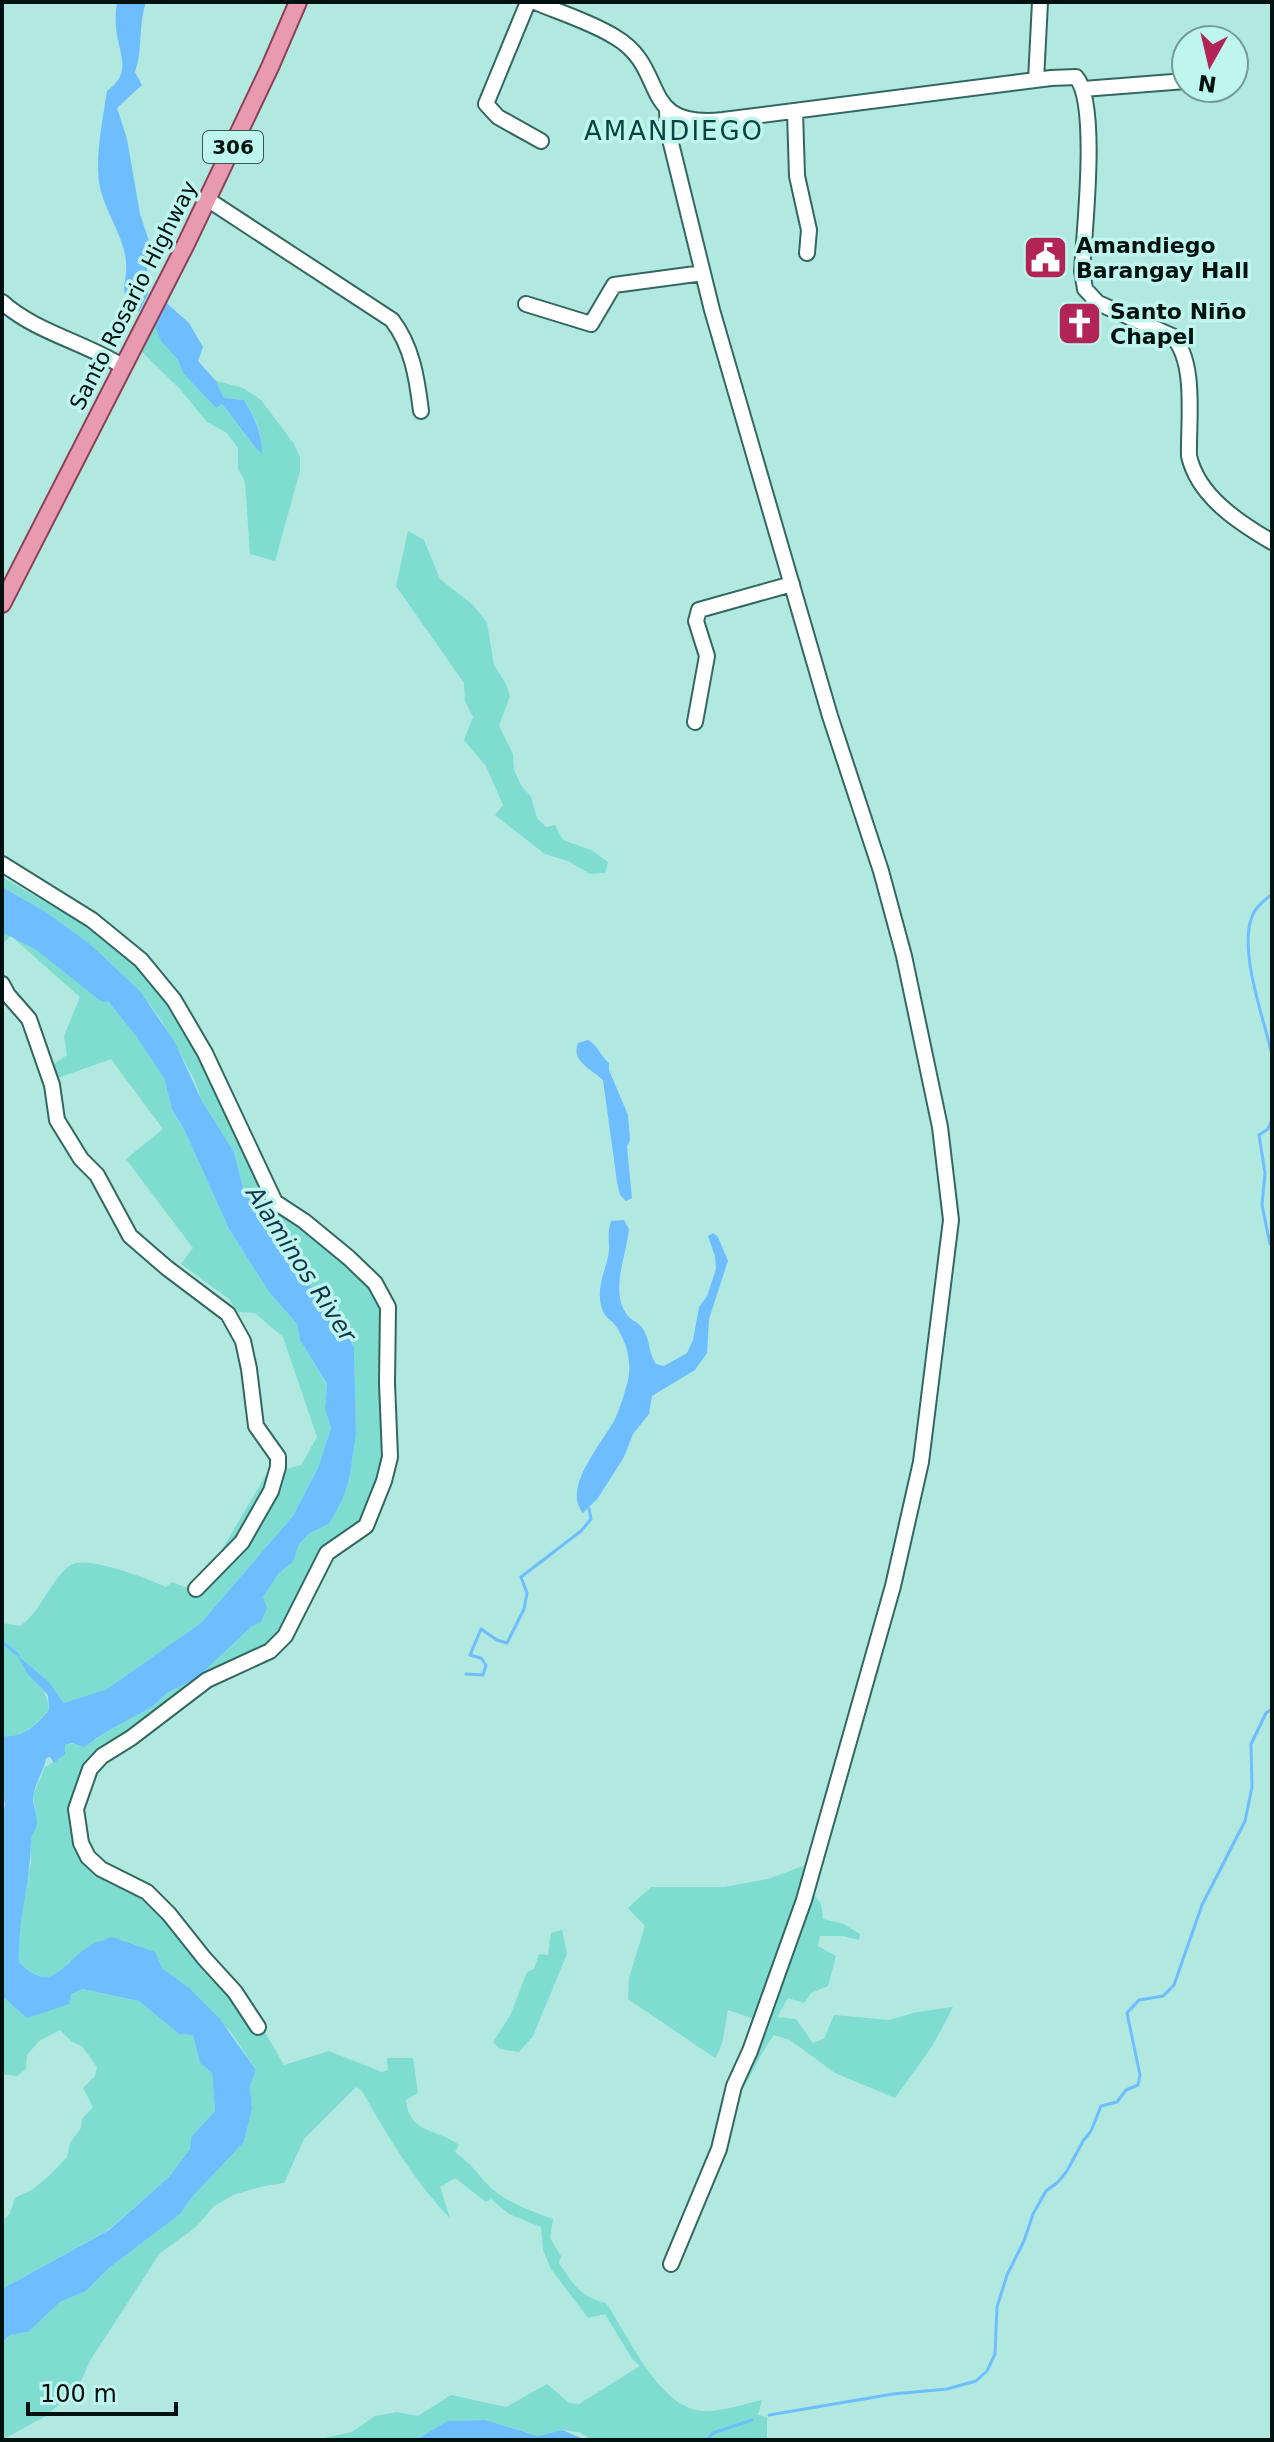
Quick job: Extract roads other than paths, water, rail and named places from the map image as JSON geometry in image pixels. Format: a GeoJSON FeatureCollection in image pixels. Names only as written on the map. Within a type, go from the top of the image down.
{"type":"FeatureCollection","features":[{"type":"Feature","properties":{"kind":"main road","name":"Santo Rosario Highway"},"geometry":{"type":"LineString","coordinates":[[2,604],[207,199],[298,2]]}},
{"type":"Feature","properties":{"kind":"street"},"geometry":{"type":"LineString","coordinates":[[528,2],[486,104],[498,117],[541,141]]}},
{"type":"Feature","properties":{"kind":"street"},"geometry":{"type":"LineString","coordinates":[[535,2],[617,37],[643,64],[667,110],[668,131],[703,273],[847,772],[881,871],[904,956],[942,1139],[951,1220],[921,1462],[893,1586],[804,1900],[750,2051],[734,2086],[719,2149],[671,2264]]}},
{"type":"Feature","properties":{"kind":"street"},"geometry":{"type":"LineString","coordinates":[[1036,80],[1040,2]]}},
{"type":"Feature","properties":{"kind":"street"},"geometry":{"type":"LineString","coordinates":[[667,110],[680,118],[706,122],[1076,77],[1083,89],[1088,140],[1082,271],[1085,289],[1098,303],[1172,336],[1178,342],[1183,350],[1187,374],[1191,468],[1213,499],[1272,542]]}},
{"type":"Feature","properties":{"kind":"street"},"geometry":{"type":"LineString","coordinates":[[1083,89],[1170,82]]}},
{"type":"Feature","properties":{"kind":"street"},"geometry":{"type":"LineString","coordinates":[[795,112],[797,176],[809,230],[807,253]]}},
{"type":"Feature","properties":{"kind":"street"},"geometry":{"type":"LineString","coordinates":[[207,199],[392,320],[401,332],[417,377],[421,411]]}},
{"type":"Feature","properties":{"kind":"street"},"geometry":{"type":"LineString","coordinates":[[526,304],[591,324],[614,285],[703,273]]}},
{"type":"Feature","properties":{"kind":"street"},"geometry":{"type":"LineString","coordinates":[[2,302],[28,320],[87,346],[122,366]]}},
{"type":"Feature","properties":{"kind":"street"},"geometry":{"type":"LineString","coordinates":[[695,722],[707,656],[696,621],[699,610],[792,584]]}},
{"type":"Feature","properties":{"kind":"street"},"geometry":{"type":"LineString","coordinates":[[2,864],[92,920],[141,960],[174,1000],[205,1053],[275,1202],[349,1258],[375,1283],[388,1307],[390,1457],[366,1526],[327,1553],[285,1636],[270,1651],[207,1680],[131,1738],[102,1756],[90,1769],[76,1809],[81,1843],[88,1857],[101,1869],[147,1892],[235,1992],[258,2027]]}},
{"type":"Feature","properties":{"kind":"street"},"geometry":{"type":"LineString","coordinates":[[2,984],[29,1019],[52,1085],[57,1120],[81,1159],[97,1175],[130,1236],[228,1314],[243,1341],[256,1426],[278,1457],[278,1467],[271,1491],[242,1542],[196,1589]]}},
{"type":"Feature","properties":{"kind":"waterway"},"geometry":{"type":"LineString","coordinates":[[1272,894],[1254,912],[1248,943],[1253,982],[1272,1055]]}},
{"type":"Feature","properties":{"kind":"waterway","name":"Alaminos River"},"geometry":{"type":"LineString","coordinates":[[2,922],[41,942],[105,993]]}},
{"type":"Feature","properties":{"kind":"waterway"},"geometry":{"type":"LineString","coordinates":[[1272,1119],[1268,1129],[1259,1135],[1265,1173],[1262,1205],[1272,1244]]}},
{"type":"Feature","properties":{"kind":"waterway"},"geometry":{"type":"LineString","coordinates":[[466,1674],[483,1675],[486,1665],[481,1658],[470,1655],[481,1629],[507,1643],[524,1609],[527,1593],[521,1577],[581,1531],[591,1519],[589,1509]]}},
{"type":"Feature","properties":{"kind":"waterway"},"geometry":{"type":"LineString","coordinates":[[2,1642],[18,1655]]}},
{"type":"Feature","properties":{"kind":"waterway"},"geometry":{"type":"LineString","coordinates":[[769,2415],[893,2394],[947,2389],[976,2381],[987,2371],[995,2354],[997,2307],[1033,2214],[1046,2191],[1067,2171],[1091,2131],[1101,2106],[1117,2102],[1126,2090],[1138,2085],[1140,2075],[1127,2013],[1139,2000],[1163,1996],[1174,1985],[1202,1905],[1245,1821],[1252,1787],[1251,1744],[1266,1713],[1272,1709]]}},
{"type":"Feature","properties":{"kind":"waterway"},"geometry":{"type":"LineString","coordinates":[[707,2440],[713,2433],[752,2420]]}},
{"type":"Feature","properties":{"kind":"place","name":"Amandiego Barangay Hall"},"geometry":{"type":"Point","coordinates":[1045,258]}},
{"type":"Feature","properties":{"kind":"place","name":"Santo Niño Chapel"},"geometry":{"type":"Point","coordinates":[1079,324]}},
{"type":"Feature","properties":{"kind":"district","name":"AMANDIEGO"},"geometry":{"type":"Point","coordinates":[674,131]}}]}
